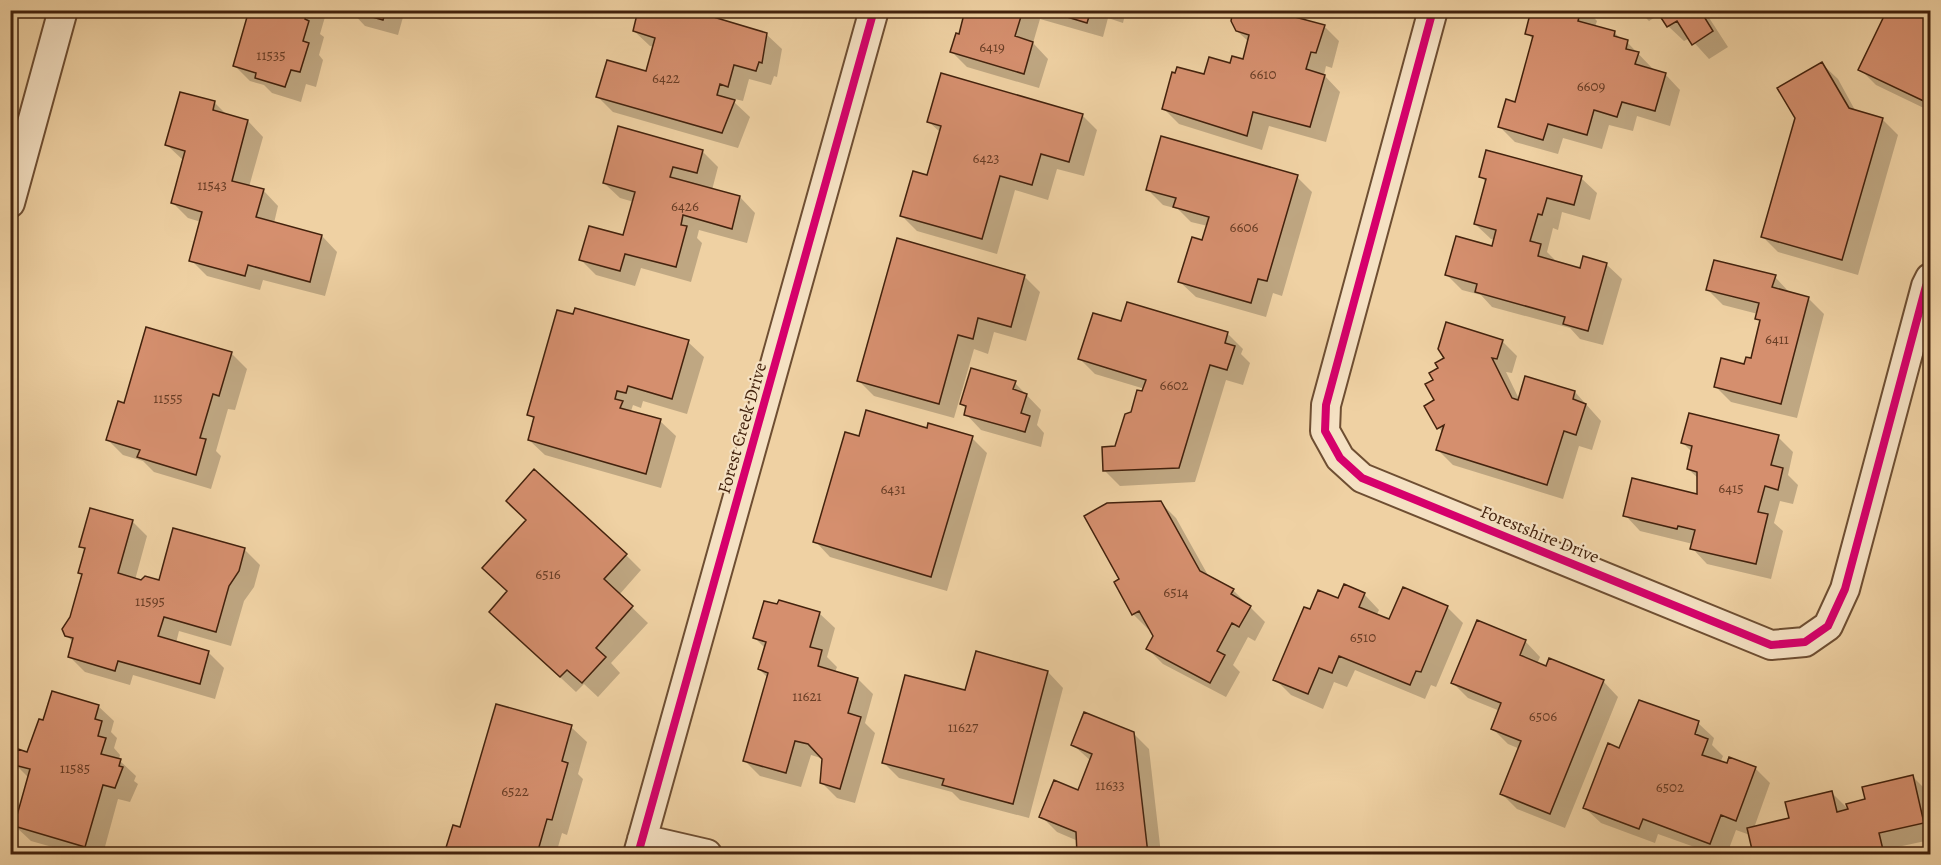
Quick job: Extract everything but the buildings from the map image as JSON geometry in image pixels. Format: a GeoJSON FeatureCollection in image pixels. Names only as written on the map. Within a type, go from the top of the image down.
{"type":"FeatureCollection","features":[{"type":"Feature","properties":{"kind":"street"},"geometry":{"type":"LineString","coordinates":[[10,203],[63,10]]}},
{"type":"Feature","properties":{"kind":"street","name":"Forest Creek Drive"},"geometry":{"type":"LineString","coordinates":[[640,847],[874,10]]}},
{"type":"Feature","properties":{"kind":"street","name":"Forestshire Drive"},"geometry":{"type":"LineString","coordinates":[[1433,10],[1326,405],[1325,431],[1340,458],[1362,478],[1771,645],[1805,642],[1828,626],[1845,589],[1930,278]]}},
{"type":"Feature","properties":{"kind":"street"},"geometry":{"type":"LineString","coordinates":[[640,847],[707,855]]}},
{"type":"Feature","properties":{"kind":"cycle path"},"geometry":{"type":"LineString","coordinates":[[638,854],[874,10]]}},
{"type":"Feature","properties":{"kind":"cycle path"},"geometry":{"type":"LineString","coordinates":[[1433,10],[1326,405],[1325,431],[1340,458],[1362,478],[1771,645],[1805,642],[1828,626],[1845,589],[1930,278]]}}]}
